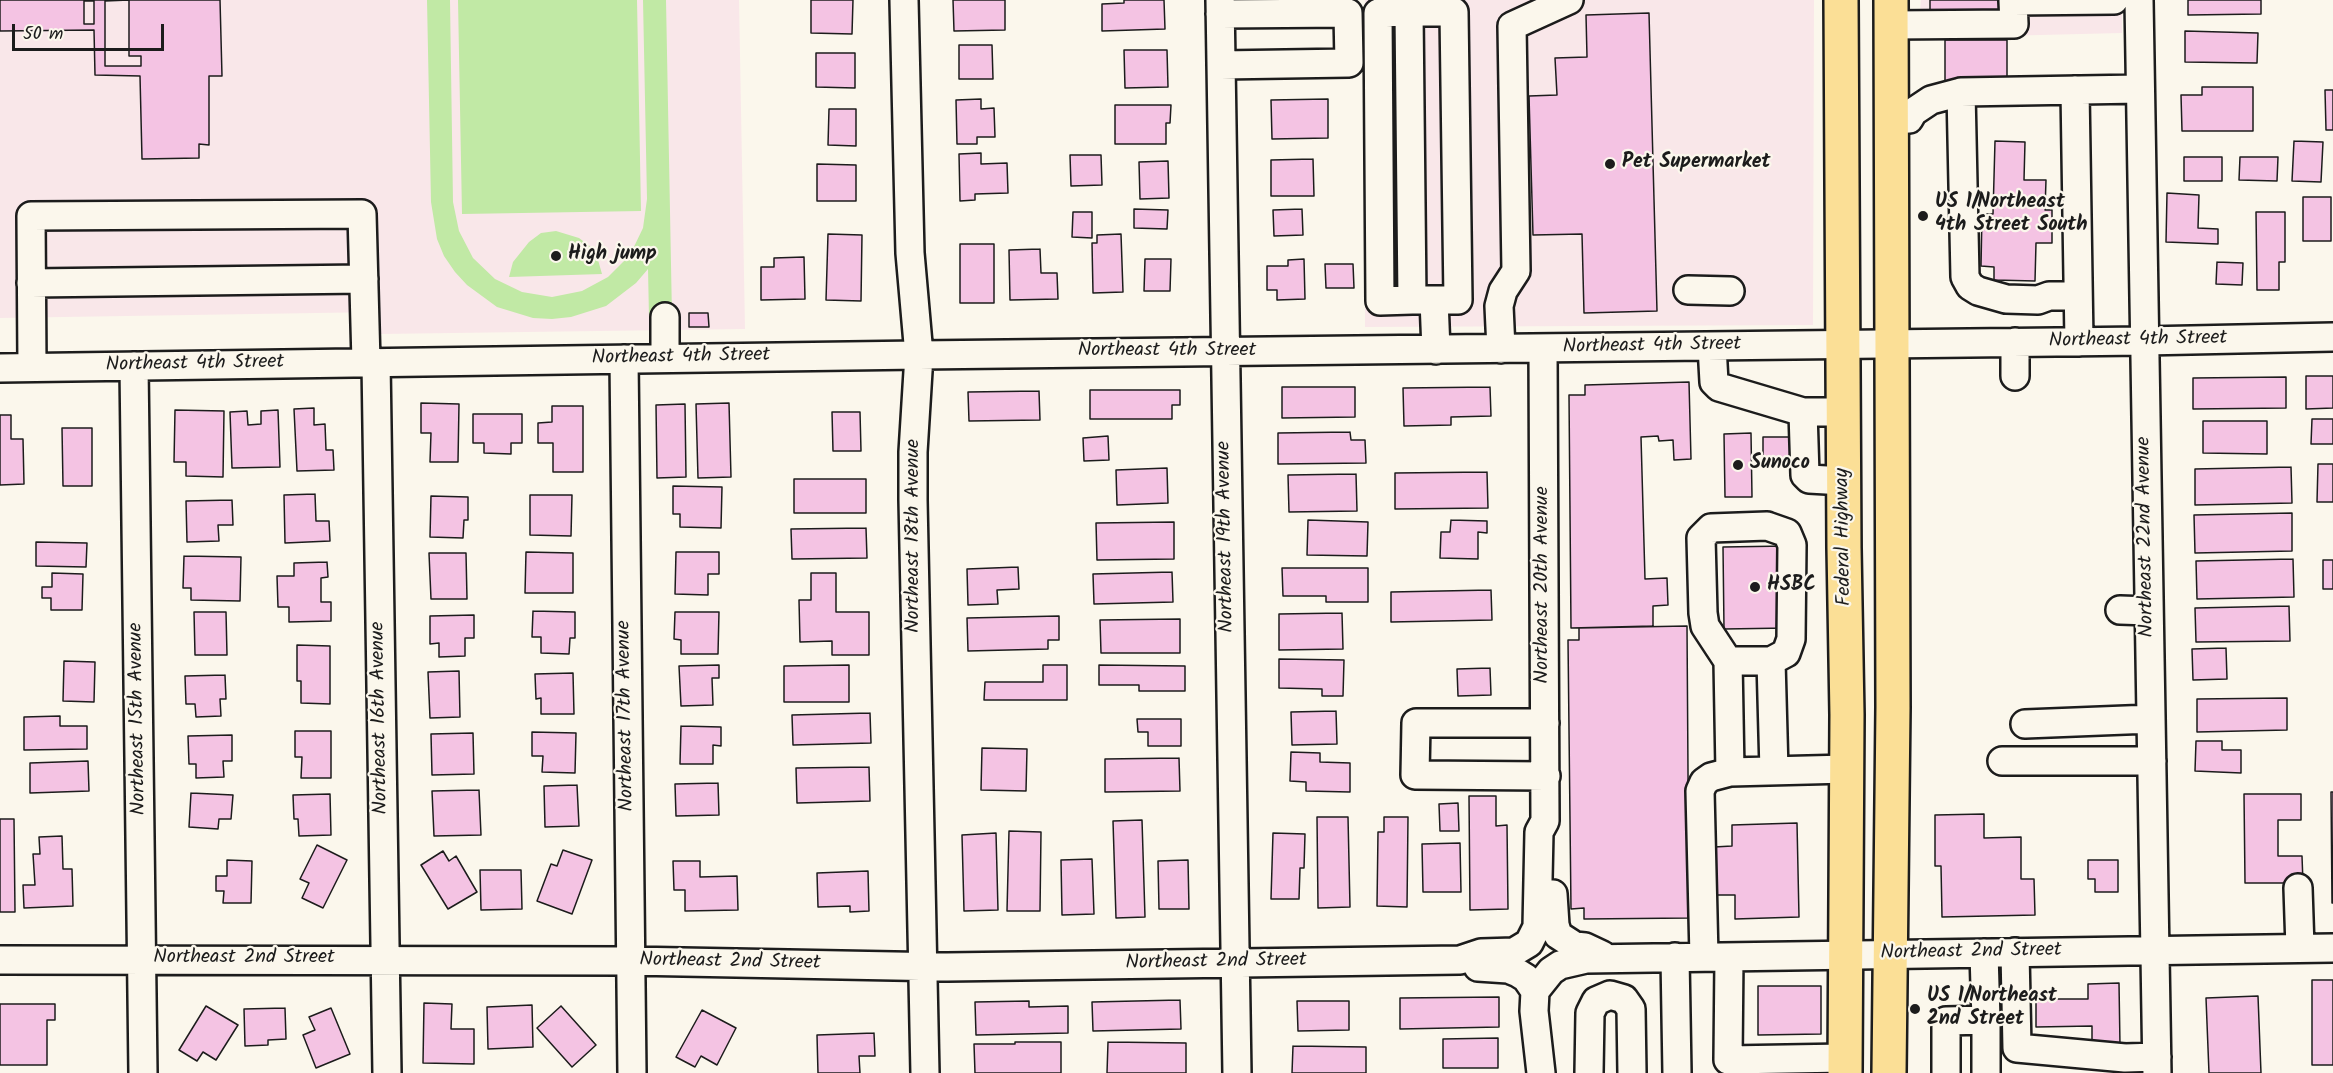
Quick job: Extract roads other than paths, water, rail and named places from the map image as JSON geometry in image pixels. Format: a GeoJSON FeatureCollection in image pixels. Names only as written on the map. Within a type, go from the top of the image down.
{"type":"FeatureCollection","features":[{"type":"Feature","properties":{"kind":"main road","name":"Federal Highway"},"geometry":{"type":"LineString","coordinates":[[1841,0],[1847,769],[1845,1066]]}},
{"type":"Feature","properties":{"kind":"main road"},"geometry":{"type":"LineString","coordinates":[[1889,1073],[1893,707],[1891,13]]}},
{"type":"Feature","properties":{"kind":"street","name":"Northeast 18th Avenue"},"geometry":{"type":"LineString","coordinates":[[904,0],[910,253],[919,355],[914,430],[913,500],[925,1073]]}},
{"type":"Feature","properties":{"kind":"street"},"geometry":{"type":"LineString","coordinates":[[1501,350],[1499,306],[1508,282],[1516,271],[1512,26],[1569,0]]}},
{"type":"Feature","properties":{"kind":"street"},"geometry":{"type":"LineString","coordinates":[[1891,13],[2013,24],[2013,1],[2114,0]]}},
{"type":"Feature","properties":{"kind":"street","name":"Northeast 22nd Avenue"},"geometry":{"type":"LineString","coordinates":[[2139,0],[2157,1065]]}},
{"type":"Feature","properties":{"kind":"street"},"geometry":{"type":"LineString","coordinates":[[1220,7],[1348,13],[1348,63],[1221,65]]}},
{"type":"Feature","properties":{"kind":"street","name":"Northeast 19th Avenue"},"geometry":{"type":"LineString","coordinates":[[1220,7],[1237,1073]]}},
{"type":"Feature","properties":{"kind":"street"},"geometry":{"type":"LineString","coordinates":[[1454,12],[1458,300],[1423,300],[1380,301],[1378,13],[1454,12]]}},
{"type":"Feature","properties":{"kind":"street"},"geometry":{"type":"LineString","coordinates":[[1891,120],[1909,119],[1913,112],[1931,100],[1961,92],[2140,89]]}},
{"type":"Feature","properties":{"kind":"street"},"geometry":{"type":"LineString","coordinates":[[2075,90],[2079,342]]}},
{"type":"Feature","properties":{"kind":"street"},"geometry":{"type":"LineString","coordinates":[[1961,92],[1965,277],[1970,286],[1986,294],[2006,299],[2038,300],[2049,296],[2078,296]]}},
{"type":"Feature","properties":{"kind":"street","name":"Northeast 16th Avenue"},"geometry":{"type":"LineString","coordinates":[[32,283],[31,216],[362,214],[364,279],[371,362],[387,1073]]}},
{"type":"Feature","properties":{"kind":"street"},"geometry":{"type":"LineString","coordinates":[[32,367],[32,283],[364,279]]}},
{"type":"Feature","properties":{"kind":"street"},"geometry":{"type":"LineString","coordinates":[[1688,290],[1730,291]]}},
{"type":"Feature","properties":{"kind":"street"},"geometry":{"type":"LineString","coordinates":[[1423,300],[1436,350]]}},
{"type":"Feature","properties":{"kind":"street"},"geometry":{"type":"LineString","coordinates":[[665,317],[665,358]]}},
{"type":"Feature","properties":{"kind":"street","name":"Northeast 4th Street"},"geometry":{"type":"LineString","coordinates":[[0,368],[665,358],[1501,350],[2333,337]]}},
{"type":"Feature","properties":{"kind":"street"},"geometry":{"type":"LineString","coordinates":[[2015,342],[2015,376]]}},
{"type":"Feature","properties":{"kind":"street"},"geometry":{"type":"LineString","coordinates":[[1712,346],[1714,382],[1719,387],[1803,412],[1844,412]]}},
{"type":"Feature","properties":{"kind":"street","name":"Northeast 20th Avenue"},"geometry":{"type":"LineString","coordinates":[[1524,948],[1529,944],[1537,927],[1539,832],[1545,821],[1543,349]]}},
{"type":"Feature","properties":{"kind":"street","name":"Northeast 17th Avenue"},"geometry":{"type":"LineString","coordinates":[[624,359],[632,1073]]}},
{"type":"Feature","properties":{"kind":"street","name":"Northeast 15th Avenue"},"geometry":{"type":"LineString","coordinates":[[134,366],[143,1073]]}},
{"type":"Feature","properties":{"kind":"street"},"geometry":{"type":"LineString","coordinates":[[1803,412],[1805,475],[1809,479],[1844,481]]}},
{"type":"Feature","properties":{"kind":"street"},"geometry":{"type":"LineString","coordinates":[[1728,661],[1771,661],[1786,653],[1791,639],[1792,545],[1787,533],[1767,526],[1711,528],[1701,538],[1705,626],[1728,661],[1730,772]]}},
{"type":"Feature","properties":{"kind":"street"},"geometry":{"type":"LineString","coordinates":[[2120,610],[2149,611]]}},
{"type":"Feature","properties":{"kind":"street"},"geometry":{"type":"LineString","coordinates":[[1771,661],[1774,771]]}},
{"type":"Feature","properties":{"kind":"street"},"geometry":{"type":"LineString","coordinates":[[2025,724],[2151,720]]}},
{"type":"Feature","properties":{"kind":"street"},"geometry":{"type":"LineString","coordinates":[[1545,723],[1416,723],[1415,775],[1546,776]]}},
{"type":"Feature","properties":{"kind":"street"},"geometry":{"type":"LineString","coordinates":[[2002,761],[2152,761]]}},
{"type":"Feature","properties":{"kind":"street"},"geometry":{"type":"LineString","coordinates":[[1845,1066],[1728,1066],[1700,791],[1704,782],[1711,777],[1730,772],[1847,769]]}},
{"type":"Feature","properties":{"kind":"street","name":"Northeast 20th Avenue"},"geometry":{"type":"LineString","coordinates":[[1545,821],[1551,832],[1554,915],[1558,935]]}},
{"type":"Feature","properties":{"kind":"street"},"geometry":{"type":"LineString","coordinates":[[2298,888],[2300,948]]}},
{"type":"Feature","properties":{"kind":"street","name":"Northeast 2nd Street"},"geometry":{"type":"LineString","coordinates":[[1558,935],[1575,946],[1609,958]]}},
{"type":"Feature","properties":{"kind":"street","name":"Northeast 2nd Street"},"geometry":{"type":"LineString","coordinates":[[0,960],[630,961],[922,967],[1460,960],[1481,953],[1514,952],[1524,948]]}},
{"type":"Feature","properties":{"kind":"street","name":"Northeast 2nd Street"},"geometry":{"type":"LineString","coordinates":[[1541,1065],[1534,1011],[1535,991],[1551,971],[1575,960],[2333,948]]}},
{"type":"Feature","properties":{"kind":"street"},"geometry":{"type":"LineString","coordinates":[[1984,952],[1986,1073]]}},
{"type":"Feature","properties":{"kind":"street"},"geometry":{"type":"LineString","coordinates":[[2015,952],[2018,1048],[2125,1058],[2157,1065]]}},
{"type":"Feature","properties":{"kind":"street"},"geometry":{"type":"LineString","coordinates":[[1675,957],[1677,1073]]}},
{"type":"Feature","properties":{"kind":"street","name":"Northeast 2nd Street"},"geometry":{"type":"LineString","coordinates":[[1541,1065],[1551,1006],[1557,993],[1573,975],[1589,971],[1609,958]]}},
{"type":"Feature","properties":{"kind":"street","name":"Northeast 2nd Street"},"geometry":{"type":"LineString","coordinates":[[1460,960],[1481,968],[1499,968],[1518,973],[1526,978],[1535,991]]}},
{"type":"Feature","properties":{"kind":"street"},"geometry":{"type":"LineString","coordinates":[[1589,1073],[1590,1013],[1596,1001],[1610,995],[1624,999],[1631,1009],[1632,1073]]}},
{"type":"Feature","properties":{"kind":"street"},"geometry":{"type":"LineString","coordinates":[[1946,1073],[1946,1021],[1986,1020]]}},
{"type":"Feature","properties":{"kind":"place","name":"Pet Supermarket"},"geometry":{"type":"Point","coordinates":[1610,164]}},
{"type":"Feature","properties":{"kind":"place","name":"US 1/Northeast 4th Street South"},"geometry":{"type":"Point","coordinates":[1923,216]}},
{"type":"Feature","properties":{"kind":"place","name":"High jump"},"geometry":{"type":"Point","coordinates":[556,256]}},
{"type":"Feature","properties":{"kind":"place","name":"Sunoco"},"geometry":{"type":"Point","coordinates":[1738,465]}},
{"type":"Feature","properties":{"kind":"place","name":"HSBC"},"geometry":{"type":"Point","coordinates":[1755,587]}},
{"type":"Feature","properties":{"kind":"place","name":"US 1/Northeast 2nd Street"},"geometry":{"type":"Point","coordinates":[1915,1009]}}]}
